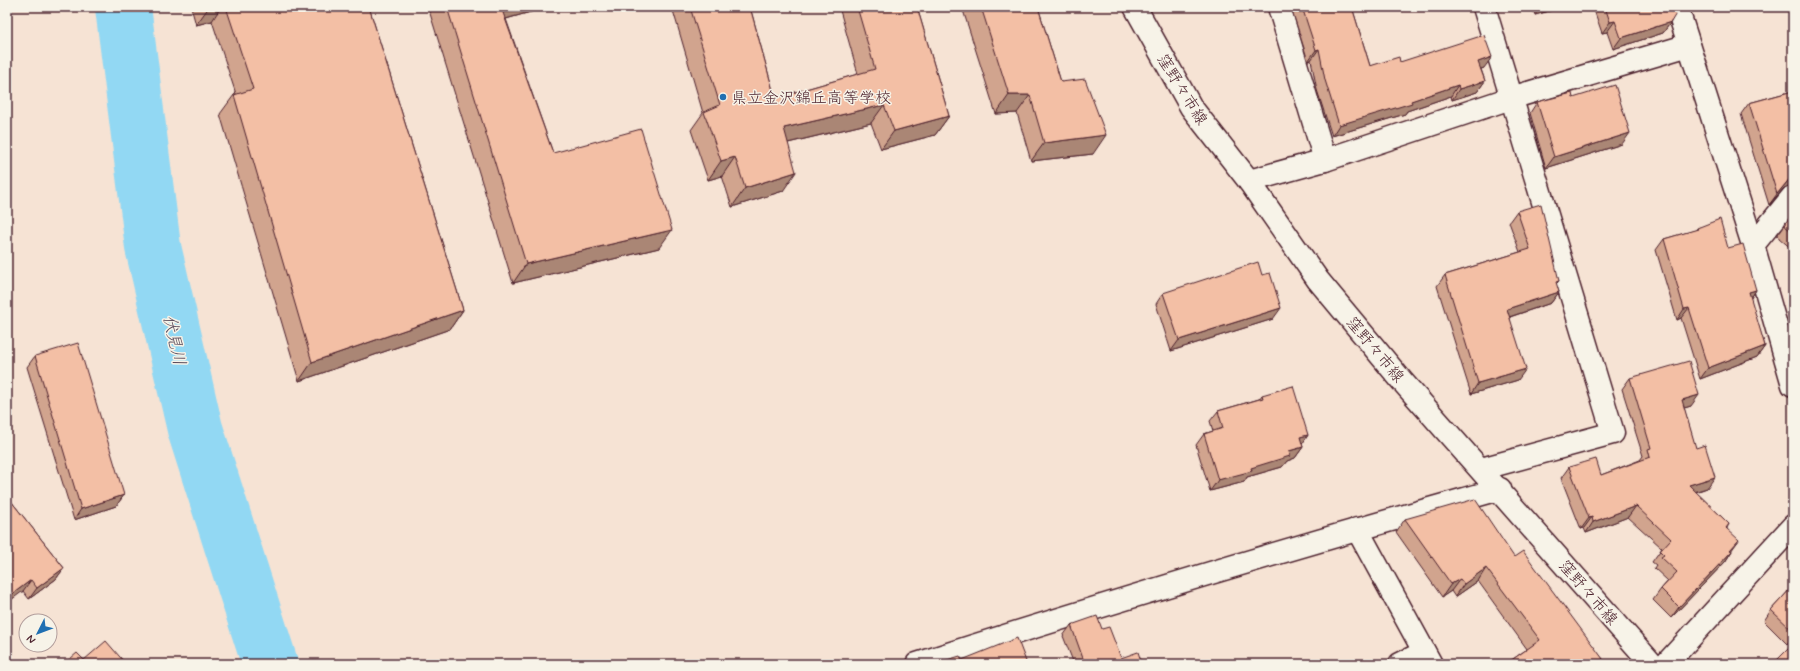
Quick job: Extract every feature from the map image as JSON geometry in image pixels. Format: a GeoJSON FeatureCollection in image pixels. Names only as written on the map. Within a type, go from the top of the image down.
{"type":"FeatureCollection","features":[{"type":"Feature","properties":{"kind":"street","name":"窪野々市線"},"geometry":{"type":"LineString","coordinates":[[1135,7],[1191,107],[1249,181],[1318,280],[1402,381],[1482,469],[1652,664]]}},
{"type":"Feature","properties":{"kind":"street"},"geometry":{"type":"LineString","coordinates":[[1278,7],[1325,160]]}},
{"type":"Feature","properties":{"kind":"street"},"geometry":{"type":"LineString","coordinates":[[1482,469],[1613,433],[1484,7]]}},
{"type":"Feature","properties":{"kind":"street"},"geometry":{"type":"LineString","coordinates":[[1679,8],[1689,45],[1753,245],[1793,385]]}},
{"type":"Feature","properties":{"kind":"street"},"geometry":{"type":"LineString","coordinates":[[1249,181],[1325,160],[1512,98],[1689,45]]}},
{"type":"Feature","properties":{"kind":"street"},"geometry":{"type":"LineString","coordinates":[[1753,245],[1793,196]]}},
{"type":"Feature","properties":{"kind":"street"},"geometry":{"type":"LineString","coordinates":[[917,664],[1023,630],[1357,529],[1500,490]]}},
{"type":"Feature","properties":{"kind":"street"},"geometry":{"type":"LineString","coordinates":[[1666,664],[1793,526]]}},
{"type":"Feature","properties":{"kind":"street"},"geometry":{"type":"LineString","coordinates":[[1357,529],[1428,658],[1400,664]]}},
{"type":"Feature","properties":{"kind":"building"},"geometry":{"type":"Polygon","coordinates":[[[226,7],[369,7],[463,310],[312,362],[234,95],[253,89],[226,7]]]}},
{"type":"Feature","properties":{"kind":"building"},"geometry":{"type":"Polygon","coordinates":[[[447,7],[501,7],[553,153],[641,129],[672,230],[526,264],[447,7]]]}},
{"type":"Feature","properties":{"kind":"building"},"geometry":{"type":"Polygon","coordinates":[[[690,7],[750,7],[775,98],[875,69],[857,7],[917,7],[949,116],[894,131],[884,105],[784,128],[796,172],[745,188],[735,157],[721,161],[704,112],[720,105],[690,7]]]}},
{"type":"Feature","properties":{"kind":"building"},"geometry":{"type":"Polygon","coordinates":[[[981,7],[1038,7],[1061,82],[1085,79],[1106,135],[1044,143],[1030,95],[1009,95],[981,7]]]}},
{"type":"Feature","properties":{"kind":"building"},"geometry":{"type":"Polygon","coordinates":[[[1302,7],[1352,7],[1370,66],[1399,57],[1400,62],[1484,35],[1492,57],[1478,62],[1485,81],[1459,89],[1458,85],[1411,101],[1412,103],[1339,125],[1325,80],[1319,49],[1316,50],[1302,7]]]}},
{"type":"Feature","properties":{"kind":"building"},"geometry":{"type":"Polygon","coordinates":[[[1605,7],[1675,7],[1677,12],[1671,22],[1621,38],[1615,21],[1610,22],[1605,7]]]}},
{"type":"Feature","properties":{"kind":"building"},"geometry":{"type":"Polygon","coordinates":[[[1615,85],[1630,133],[1554,157],[1537,102],[1572,93],[1573,98],[1615,85]]]}},
{"type":"Feature","properties":{"kind":"building"},"geometry":{"type":"Polygon","coordinates":[[[1793,91],[1793,176],[1777,194],[1749,103],[1793,91]]]}},
{"type":"Feature","properties":{"kind":"building"},"geometry":{"type":"Polygon","coordinates":[[[1541,204],[1559,281],[1556,282],[1559,292],[1507,309],[1526,369],[1478,383],[1445,275],[1530,249],[1517,211],[1541,204]]]}},
{"type":"Feature","properties":{"kind":"building"},"geometry":{"type":"Polygon","coordinates":[[[1793,214],[1793,232],[1786,227],[1785,223],[1793,214]]]}},
{"type":"Feature","properties":{"kind":"building"},"geometry":{"type":"Polygon","coordinates":[[[1720,219],[1728,248],[1743,244],[1756,290],[1749,292],[1765,346],[1708,368],[1689,308],[1684,309],[1664,239],[1698,229],[1697,228],[1720,219]]]}},
{"type":"Feature","properties":{"kind":"building"},"geometry":{"type":"Polygon","coordinates":[[[1258,262],[1262,275],[1270,273],[1281,308],[1179,340],[1163,293],[1258,262]]]}},
{"type":"Feature","properties":{"kind":"building"},"geometry":{"type":"Polygon","coordinates":[[[78,343],[124,495],[81,509],[35,356],[78,343]]]}},
{"type":"Feature","properties":{"kind":"building"},"geometry":{"type":"Polygon","coordinates":[[[1689,361],[1699,395],[1682,400],[1696,448],[1705,445],[1715,477],[1689,485],[1729,524],[1726,528],[1739,540],[1730,550],[1732,551],[1679,607],[1661,589],[1677,572],[1661,557],[1664,555],[1660,551],[1671,539],[1636,506],[1593,522],[1592,517],[1589,518],[1569,467],[1596,459],[1601,475],[1650,457],[1648,449],[1651,448],[1630,378],[1689,361]]]}},
{"type":"Feature","properties":{"kind":"building"},"geometry":{"type":"Polygon","coordinates":[[[1293,386],[1308,435],[1300,437],[1303,447],[1289,451],[1290,456],[1251,468],[1252,471],[1218,480],[1204,434],[1223,428],[1218,411],[1263,398],[1262,395],[1293,386]]]}},
{"type":"Feature","properties":{"kind":"building"},"geometry":{"type":"Polygon","coordinates":[[[7,496],[64,568],[37,588],[31,580],[7,598],[7,496]]]}},
{"type":"Feature","properties":{"kind":"building"},"geometry":{"type":"Polygon","coordinates":[[[1475,499],[1514,557],[1523,551],[1603,659],[1596,664],[1506,664],[1540,640],[1486,568],[1464,584],[1460,579],[1451,584],[1405,519],[1475,499]]]}},
{"type":"Feature","properties":{"kind":"building"},"geometry":{"type":"Polygon","coordinates":[[[1793,586],[1793,631],[1771,610],[1793,586]]]}},
{"type":"Feature","properties":{"kind":"building"},"geometry":{"type":"Polygon","coordinates":[[[1097,616],[1102,629],[1109,627],[1121,658],[1138,652],[1142,664],[1085,664],[1071,625],[1097,616]]]}},
{"type":"Feature","properties":{"kind":"building"},"geometry":{"type":"Polygon","coordinates":[[[1017,638],[1027,664],[934,664],[960,656],[962,660],[1017,638]]]}},
{"type":"Feature","properties":{"kind":"building"},"geometry":{"type":"Polygon","coordinates":[[[106,641],[126,664],[64,664],[77,653],[84,660],[106,641]]]}},
{"type":"Feature","properties":{"kind":"building"},"geometry":{"type":"Polygon","coordinates":[[[1793,644],[1793,664],[1773,664],[1793,644]]]}},
{"type":"Feature","properties":{"kind":"waterway","name":"伏見川"},"geometry":{"type":"LineString","coordinates":[[123,7],[153,247],[195,429],[270,664]]}},
{"type":"Feature","properties":{"kind":"place","name":"県立金沢錦丘高等学校"},"geometry":{"type":"Point","coordinates":[723,97]}}]}
